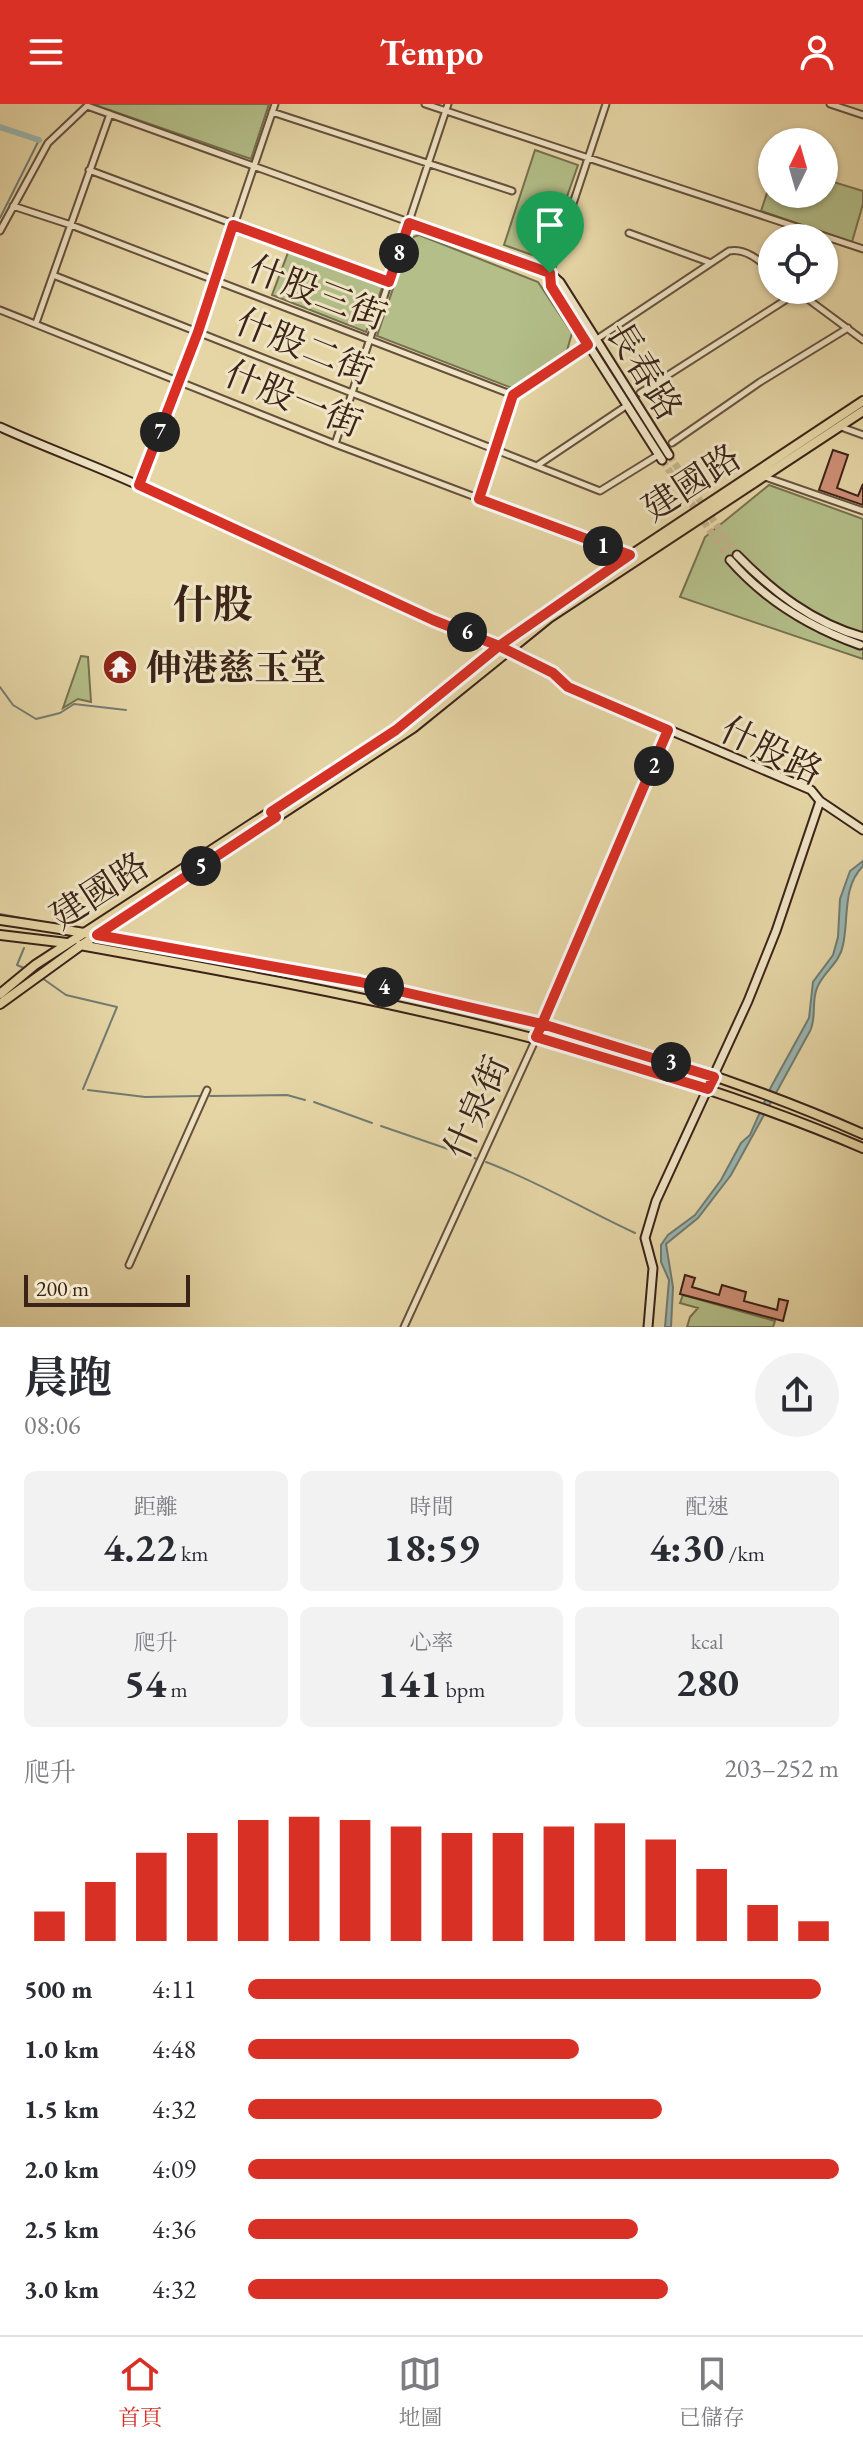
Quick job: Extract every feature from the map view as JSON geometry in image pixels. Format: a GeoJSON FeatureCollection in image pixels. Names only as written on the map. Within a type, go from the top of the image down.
{"type":"FeatureCollection","features":[{"type":"Feature","properties":{"kind":"main road","name":"建國路"},"geometry":{"type":"LineString","coordinates":[[0,994],[35,965],[413,728],[504,648],[630,555],[863,401]]}},
{"type":"Feature","properties":{"kind":"main road","name":"建國路"},"geometry":{"type":"LineString","coordinates":[[504,648],[863,411]]}},
{"type":"Feature","properties":{"kind":"main road","name":"建國路"},"geometry":{"type":"LineString","coordinates":[[0,1004],[274,814]]}},
{"type":"Feature","properties":{"kind":"main road"},"geometry":{"type":"LineString","coordinates":[[0,920],[360,982],[542,1024],[714,1077],[863,1134]]}},
{"type":"Feature","properties":{"kind":"main road"},"geometry":{"type":"LineString","coordinates":[[0,935],[80,946],[354,996],[536,1037],[708,1089],[863,1148]]}},
{"type":"Feature","properties":{"kind":"street"},"geometry":{"type":"LineString","coordinates":[[139,485],[198,332],[275,104]]}},
{"type":"Feature","properties":{"kind":"street"},"geometry":{"type":"LineString","coordinates":[[425,104],[447,108],[863,249]]}},
{"type":"Feature","properties":{"kind":"street"},"geometry":{"type":"LineString","coordinates":[[0,231],[48,143],[87,106],[550,273],[606,104]]}},
{"type":"Feature","properties":{"kind":"street"},"geometry":{"type":"LineString","coordinates":[[830,104],[863,115]]}},
{"type":"Feature","properties":{"kind":"street"},"geometry":{"type":"LineString","coordinates":[[335,444],[447,108]]}},
{"type":"Feature","properties":{"kind":"street"},"geometry":{"type":"LineString","coordinates":[[272,112],[512,191]]}},
{"type":"Feature","properties":{"kind":"street"},"geometry":{"type":"LineString","coordinates":[[36,323],[110,114]]}},
{"type":"Feature","properties":{"kind":"street"},"geometry":{"type":"LineString","coordinates":[[89,170],[389,282]]}},
{"type":"Feature","properties":{"kind":"street","name":"什股三街"},"geometry":{"type":"LineString","coordinates":[[13,206],[71,225],[513,395]]}},
{"type":"Feature","properties":{"kind":"street"},"geometry":{"type":"LineString","coordinates":[[629,233],[711,263]]}},
{"type":"Feature","properties":{"kind":"street"},"geometry":{"type":"LineString","coordinates":[[479,499],[513,395],[711,263],[737,249],[758,261]]}},
{"type":"Feature","properties":{"kind":"street","name":"長春路"},"geometry":{"type":"LineString","coordinates":[[550,273],[560,282],[596,340],[662,458]]}},
{"type":"Feature","properties":{"kind":"street","name":"長春路"},"geometry":{"type":"LineString","coordinates":[[550,273],[551,286],[662,458]]}},
{"type":"Feature","properties":{"kind":"street","name":"什股二街"},"geometry":{"type":"LineString","coordinates":[[53,275],[600,491],[662,458]]}},
{"type":"Feature","properties":{"kind":"street"},"geometry":{"type":"LineString","coordinates":[[640,393],[777,304]]}},
{"type":"Feature","properties":{"kind":"street"},"geometry":{"type":"LineString","coordinates":[[815,304],[863,340]]}},
{"type":"Feature","properties":{"kind":"street","name":"什股一街"},"geometry":{"type":"LineString","coordinates":[[0,310],[335,444],[630,555]]}},
{"type":"Feature","properties":{"kind":"street"},"geometry":{"type":"LineString","coordinates":[[672,443],[760,382],[848,328]]}},
{"type":"Feature","properties":{"kind":"street"},"geometry":{"type":"LineString","coordinates":[[537,465],[623,408]]}},
{"type":"Feature","properties":{"kind":"street","name":"什股路"},"geometry":{"type":"LineString","coordinates":[[0,427],[139,485],[433,620],[504,648],[553,673],[568,687],[811,790],[820,801],[863,830]]}},
{"type":"Feature","properties":{"kind":"street"},"geometry":{"type":"LineString","coordinates":[[840,427],[863,435]]}},
{"type":"Feature","properties":{"kind":"street"},"geometry":{"type":"LineString","coordinates":[[764,476],[863,511]]}},
{"type":"Feature","properties":{"kind":"street"},"geometry":{"type":"LineString","coordinates":[[734,558],[811,616],[861,641]]}},
{"type":"Feature","properties":{"kind":"street","name":"什泉街"},"geometry":{"type":"LineString","coordinates":[[404,1327],[542,1024],[668,730]]}},
{"type":"Feature","properties":{"kind":"street"},"geometry":{"type":"LineString","coordinates":[[648,1327],[653,1268],[645,1238],[656,1201],[714,1077],[776,931],[820,801]]}},
{"type":"Feature","properties":{"kind":"street"},"geometry":{"type":"LineString","coordinates":[[129,1265],[207,1090]]}},
{"type":"Feature","properties":{"kind":"green space"},"geometry":{"type":"Polygon","coordinates":[[[92,104],[269,104],[251,159],[92,104]]]}},
{"type":"Feature","properties":{"kind":"green space"},"geometry":{"type":"Polygon","coordinates":[[[535,150],[578,165],[550,245],[535,256],[504,245],[535,150]]]}},
{"type":"Feature","properties":{"kind":"green space"},"geometry":{"type":"Polygon","coordinates":[[[838,183],[863,191],[863,204],[852,242],[838,237],[838,224],[799,224],[761,211],[762,208],[838,208],[838,183]]]}},
{"type":"Feature","properties":{"kind":"green space"},"geometry":{"type":"Polygon","coordinates":[[[419,235],[538,282],[572,333],[566,354],[512,388],[377,336],[410,238],[419,235]]]}},
{"type":"Feature","properties":{"kind":"green space"},"geometry":{"type":"Polygon","coordinates":[[[289,250],[383,285],[366,332],[272,295],[289,250]]]}},
{"type":"Feature","properties":{"kind":"green space"},"geometry":{"type":"Polygon","coordinates":[[[769,485],[863,519],[863,659],[680,597],[705,537],[769,485]]]}},
{"type":"Feature","properties":{"kind":"green space"},"geometry":{"type":"Polygon","coordinates":[[[81,656],[88,657],[91,702],[78,699],[63,708],[81,656]]]}},
{"type":"Feature","properties":{"kind":"green space"},"geometry":{"type":"Polygon","coordinates":[[[683,1295],[775,1321],[773,1327],[687,1327],[690,1317],[698,1308],[680,1303],[683,1295]]]}},
{"type":"Feature","properties":{"kind":"water"},"geometry":{"type":"Polygon","coordinates":[[[863,861],[849,893],[841,951],[815,993],[810,1031],[731,1175],[698,1218],[666,1244],[673,1287],[671,1327],[665,1327],[669,1280],[661,1262],[661,1245],[668,1235],[695,1215],[721,1180],[741,1143],[750,1135],[771,1087],[809,1018],[813,982],[833,955],[838,937],[840,899],[850,871],[863,861]]]}},
{"type":"Feature","properties":{"kind":"building"},"geometry":{"type":"Polygon","coordinates":[[[833,450],[848,455],[837,488],[858,496],[863,484],[863,505],[819,490],[833,450]]]}},
{"type":"Feature","properties":{"kind":"building"},"geometry":{"type":"Polygon","coordinates":[[[685,1275],[695,1278],[692,1287],[719,1295],[722,1285],[746,1292],[744,1301],[777,1310],[779,1299],[788,1301],[783,1321],[680,1294],[685,1275]]]}},
{"type":"Feature","properties":{"kind":"waterway"},"geometry":{"type":"LineString","coordinates":[[0,127],[39,140]]}},
{"type":"Feature","properties":{"kind":"waterway"},"geometry":{"type":"LineString","coordinates":[[0,218],[39,140]]}},
{"type":"Feature","properties":{"kind":"waterway"},"geometry":{"type":"LineString","coordinates":[[0,687],[13,705],[36,719],[60,713],[74,704],[126,710]]}},
{"type":"Feature","properties":{"kind":"waterway"},"geometry":{"type":"LineString","coordinates":[[0,914],[32,920]]}},
{"type":"Feature","properties":{"kind":"waterway"},"geometry":{"type":"LineString","coordinates":[[24,948],[17,965],[24,968]]}},
{"type":"Feature","properties":{"kind":"waterway"},"geometry":{"type":"LineString","coordinates":[[42,978],[66,995],[117,1007],[83,1089]]}},
{"type":"Feature","properties":{"kind":"waterway"},"geometry":{"type":"LineString","coordinates":[[88,1090],[145,1097],[200,1096]]}},
{"type":"Feature","properties":{"kind":"waterway"},"geometry":{"type":"LineString","coordinates":[[210,1096],[287,1095],[305,1100]]}},
{"type":"Feature","properties":{"kind":"waterway"},"geometry":{"type":"LineString","coordinates":[[314,1102],[372,1123]]}},
{"type":"Feature","properties":{"kind":"waterway"},"geometry":{"type":"LineString","coordinates":[[381,1126],[477,1159]]}},
{"type":"Feature","properties":{"kind":"waterway"},"geometry":{"type":"LineString","coordinates":[[486,1162],[635,1233]]}},
{"type":"Feature","properties":{"kind":"tunnel"},"geometry":{"type":"LineString","coordinates":[[669,455],[737,555]]}},
{"type":"Feature","properties":{"kind":"tunnel"},"geometry":{"type":"LineString","coordinates":[[662,460],[730,560]]}},
{"type":"Feature","properties":{"kind":"place","name":"伸港慈玉堂"},"geometry":{"type":"Point","coordinates":[120,667]}},
{"type":"Feature","properties":{"kind":"district","name":"什股"},"geometry":{"type":"Point","coordinates":[213,604]}},
{"type":"Feature","properties":{"kind":"route"},"geometry":{"type":"LineString","coordinates":[[550,273],[409,223],[389,282],[233,225],[198,332],[139,485],[433,620],[499,646],[396,730],[271,812],[276,817],[97,935],[360,982],[542,1024],[536,1037],[708,1089],[714,1077],[542,1024],[668,730],[568,687],[553,673],[499,646],[630,555],[479,499],[513,395],[588,345],[551,286],[550,273]]}}]}
